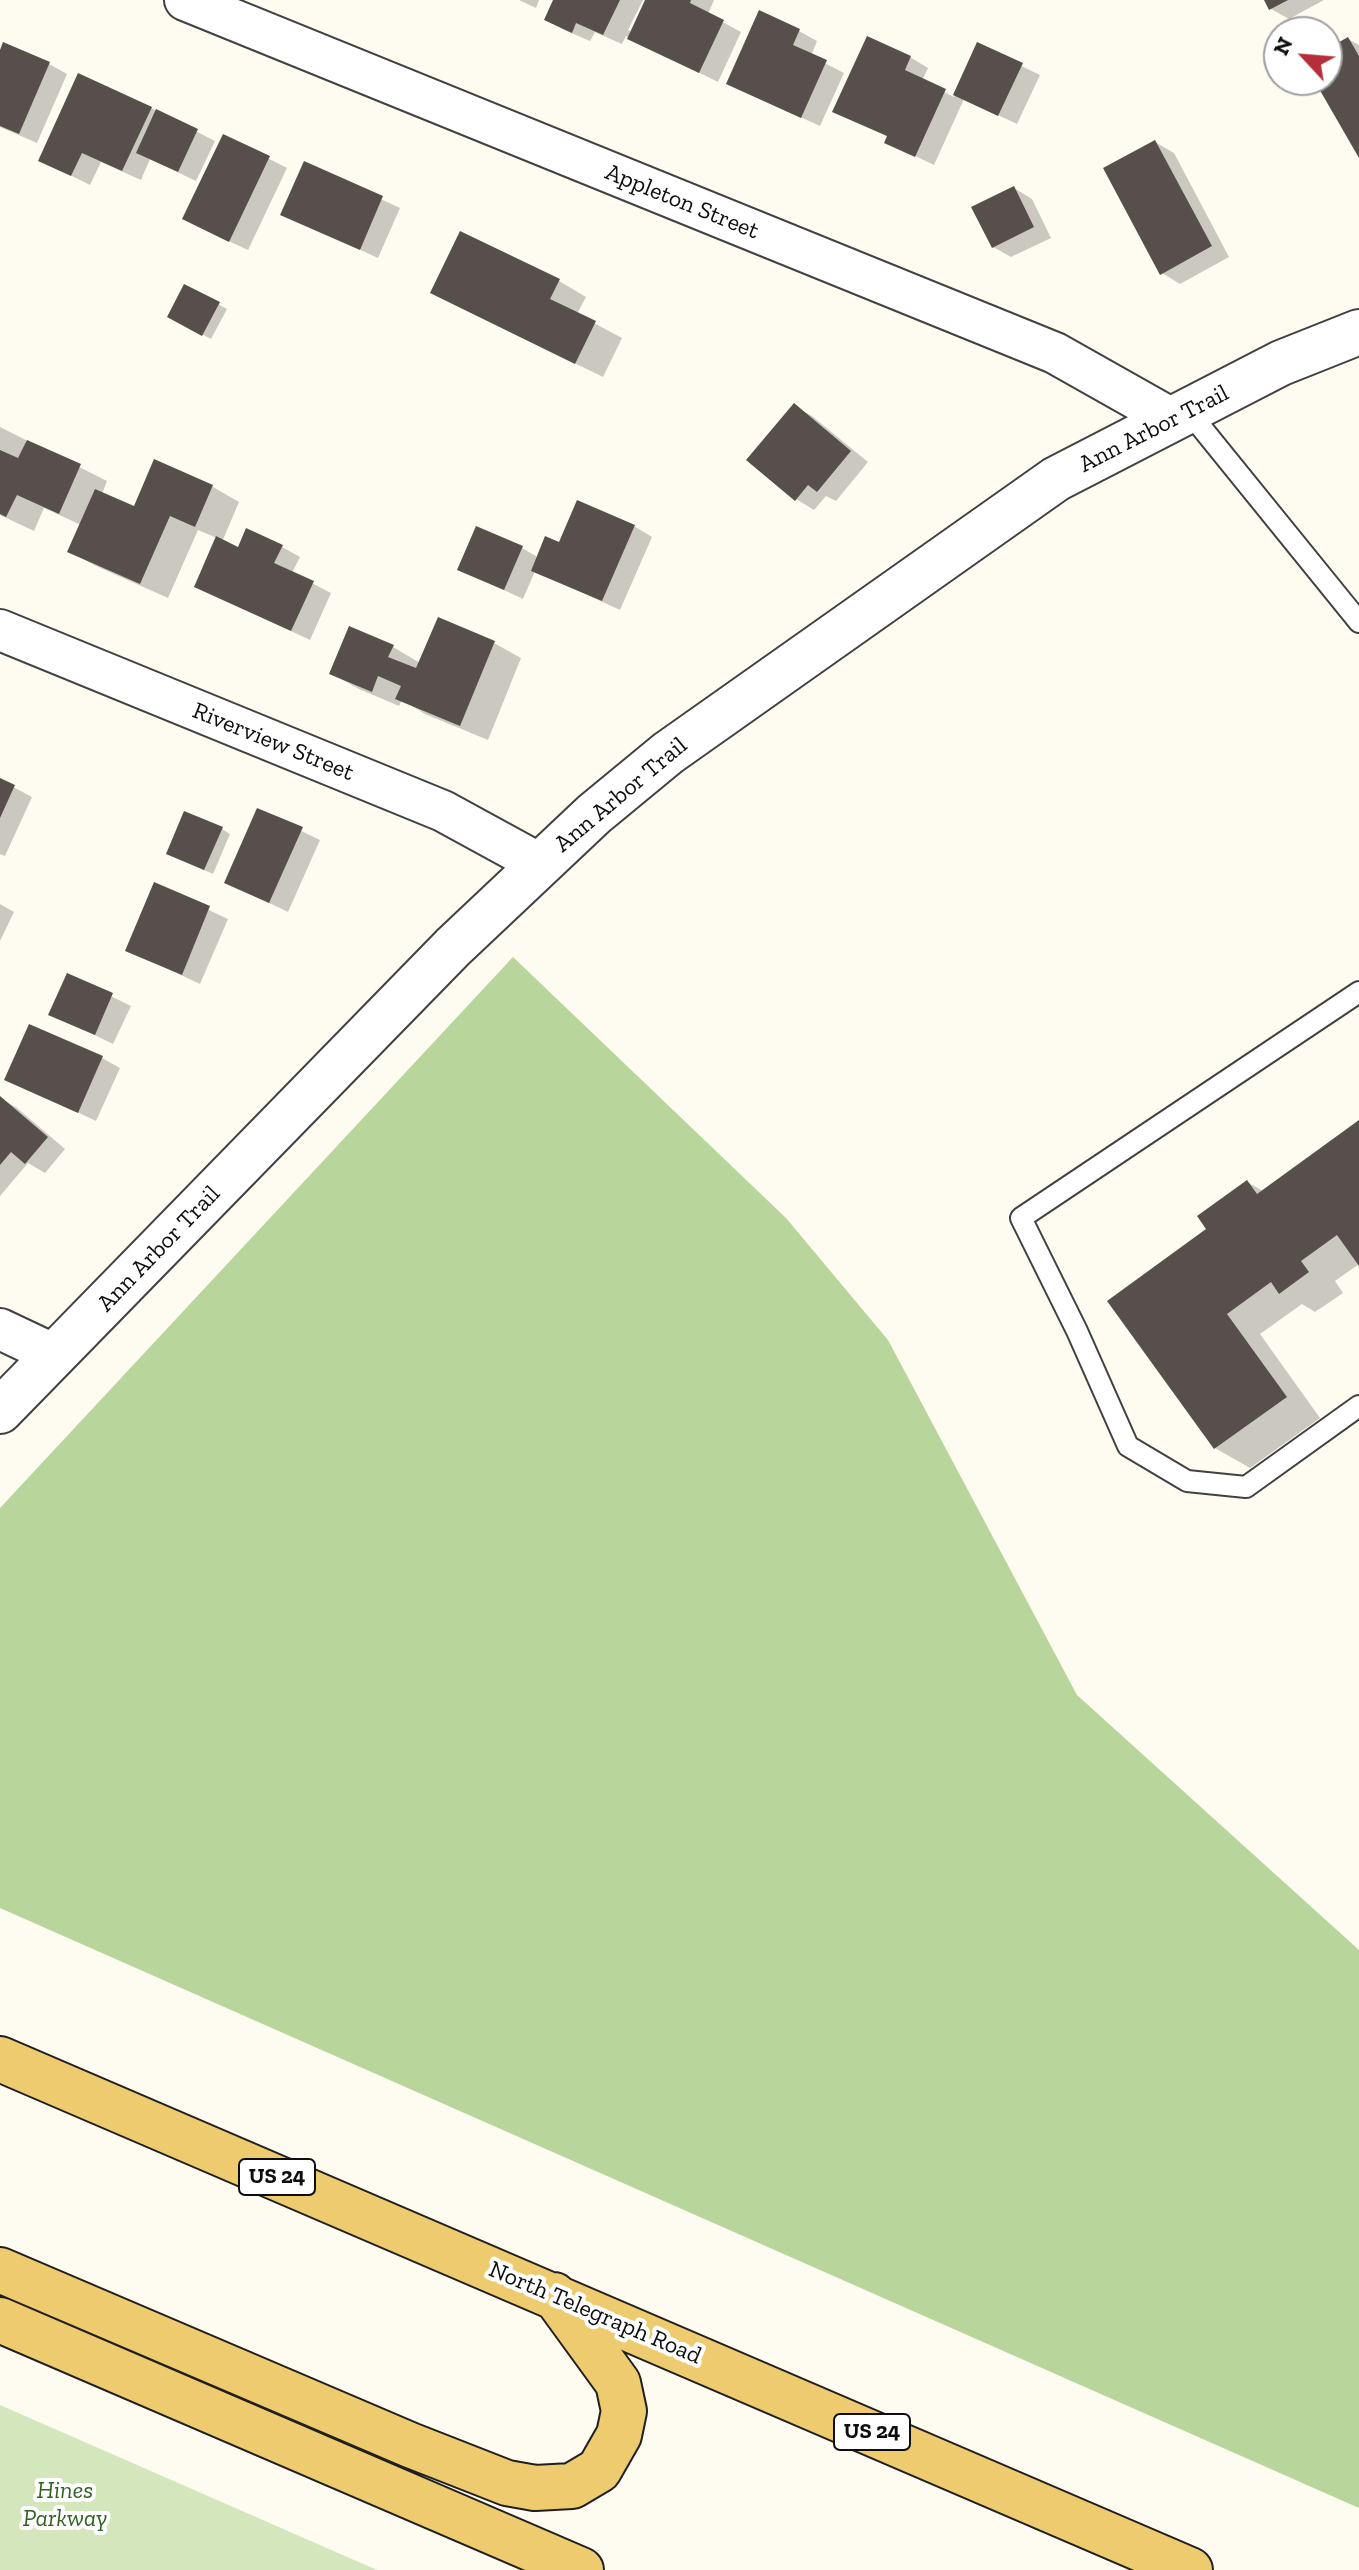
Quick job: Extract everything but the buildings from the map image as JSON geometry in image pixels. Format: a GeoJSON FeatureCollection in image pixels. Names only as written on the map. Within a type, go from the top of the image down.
{"type":"FeatureCollection","features":[{"type":"Feature","properties":{"kind":"main road","name":"North Telegraph Road"},"geometry":{"type":"LineString","coordinates":[[0,2059],[1190,2570]]}},
{"type":"Feature","properties":{"kind":"main road"},"geometry":{"type":"LineString","coordinates":[[0,2270],[410,2445],[507,2483],[535,2488],[572,2486],[599,2470],[619,2435],[624,2411],[618,2383],[554,2295]]}},
{"type":"Feature","properties":{"kind":"main road"},"geometry":{"type":"LineString","coordinates":[[0,2320],[581,2570]]}},
{"type":"Feature","properties":{"kind":"street","name":"Appleton Street"},"geometry":{"type":"LineString","coordinates":[[185,0],[1055,353],[1180,415]]}},
{"type":"Feature","properties":{"kind":"street","name":"Ann Arbor Trail"},"geometry":{"type":"LineString","coordinates":[[0,1411],[453,947],[594,814],[668,753],[1056,479],[1281,363],[1359,332]]}},
{"type":"Feature","properties":{"kind":"street","name":"Riverview Street"},"geometry":{"type":"LineString","coordinates":[[0,630],[443,811],[540,864]]}},
{"type":"Feature","properties":{"kind":"street"},"geometry":{"type":"LineString","coordinates":[[0,1329],[55,1355]]}},
{"type":"Feature","properties":{"kind":"lane"},"geometry":{"type":"LineString","coordinates":[[1180,415],[1359,622]]}},
{"type":"Feature","properties":{"kind":"lane"},"geometry":{"type":"LineString","coordinates":[[1357,997],[1021,1218],[1077,1331],[1128,1446],[1187,1481],[1246,1487],[1359,1406]]}},
{"type":"Feature","properties":{"kind":"green space"},"geometry":{"type":"Polygon","coordinates":[[[513,957],[786,1218],[888,1340],[1077,1695],[1359,1950],[1359,2508],[0,1908],[0,1508],[513,957]]]}},
{"type":"Feature","properties":{"kind":"green space","name":"Hines Parkway"},"geometry":{"type":"Polygon","coordinates":[[[0,2405],[377,2570],[0,2570],[0,2405]]]}}]}
